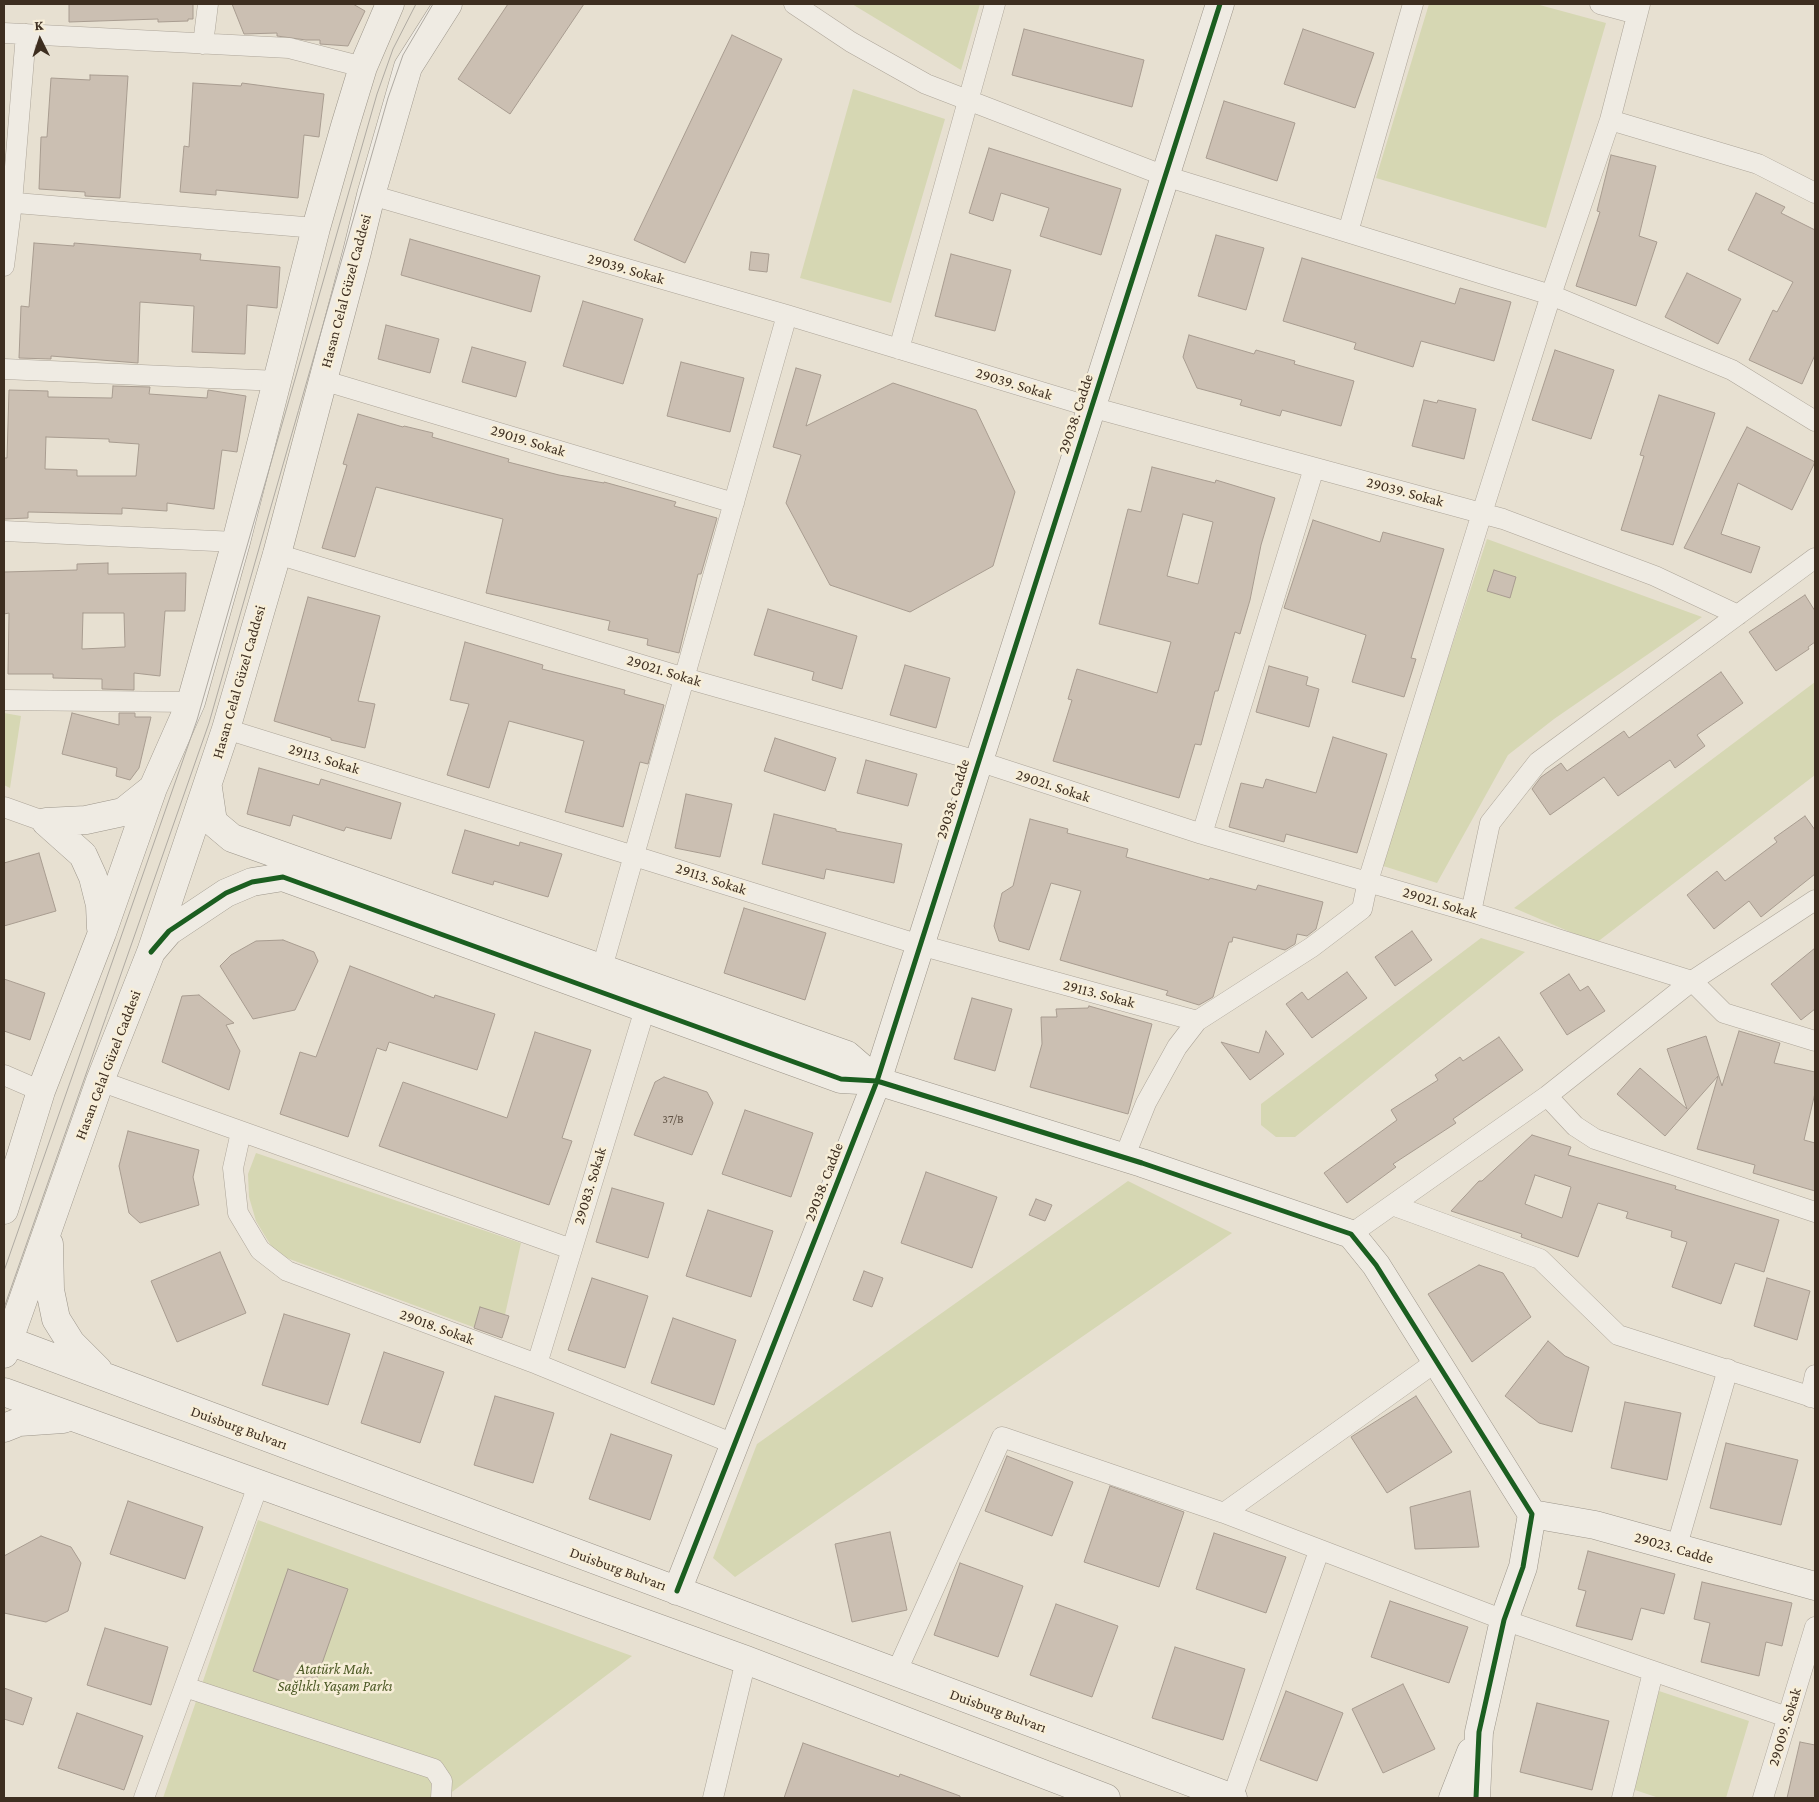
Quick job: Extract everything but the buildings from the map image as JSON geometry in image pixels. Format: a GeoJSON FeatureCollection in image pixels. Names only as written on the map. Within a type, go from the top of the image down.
{"type":"FeatureCollection","features":[{"type":"Feature","properties":{"kind":"main road"},"geometry":{"type":"LineString","coordinates":[[4,1210],[41,1091],[102,933],[153,788],[191,702],[279,381],[316,228],[363,67],[390,4]]}},
{"type":"Feature","properties":{"kind":"main road","name":"Hasan Celal Güzel Caddesi"},"geometry":{"type":"LineString","coordinates":[[5,1344],[100,1081],[151,952],[226,729],[277,554],[322,380],[358,252],[370,195],[408,67],[448,4]]}},
{"type":"Feature","properties":{"kind":"main road","name":"29038. Cadde"},"geometry":{"type":"LineString","coordinates":[[677,1591],[877,1081],[1220,4]]}},
{"type":"Feature","properties":{"kind":"main road"},"geometry":{"type":"LineString","coordinates":[[208,786],[213,822],[232,838],[847,1055],[877,1081]]}},
{"type":"Feature","properties":{"kind":"main road"},"geometry":{"type":"LineString","coordinates":[[46,822],[86,820],[123,812],[153,788]]}},
{"type":"Feature","properties":{"kind":"main road"},"geometry":{"type":"LineString","coordinates":[[46,822],[84,856],[93,877],[100,905],[102,933]]}},
{"type":"Feature","properties":{"kind":"main road"},"geometry":{"type":"LineString","coordinates":[[151,952],[169,932],[226,893],[252,882],[283,877],[841,1079],[877,1081],[1124,1158],[1351,1234],[1376,1265],[1438,1361],[1532,1514],[1523,1566],[1504,1620],[1479,1732],[1453,1798]]}},
{"type":"Feature","properties":{"kind":"main road"},"geometry":{"type":"LineString","coordinates":[[48,1228],[50,1290],[56,1319],[71,1343],[109,1379]]}},
{"type":"Feature","properties":{"kind":"main road","name":"Duisburg Bulvarı"},"geometry":{"type":"LineString","coordinates":[[5,1344],[109,1379],[1232,1798]]}},
{"type":"Feature","properties":{"kind":"main road"},"geometry":{"type":"LineString","coordinates":[[4,1392],[73,1419],[259,1483],[746,1660],[1106,1798]]}},
{"type":"Feature","properties":{"kind":"main road"},"geometry":{"type":"LineString","coordinates":[[4,1428],[19,1422],[73,1419]]}},
{"type":"Feature","properties":{"kind":"main road","name":"29023. Cadde"},"geometry":{"type":"LineString","coordinates":[[1532,1514],[1595,1525],[1815,1586]]}},
{"type":"Feature","properties":{"kind":"main road"},"geometry":{"type":"LineString","coordinates":[[1476,1798],[1479,1732]]}},
{"type":"Feature","properties":{"kind":"street"},"geometry":{"type":"LineString","coordinates":[[203,44],[208,4]]}},
{"type":"Feature","properties":{"kind":"street"},"geometry":{"type":"LineString","coordinates":[[794,4],[851,42],[926,84],[1165,176],[1551,295],[1732,370],[1815,421]]}},
{"type":"Feature","properties":{"kind":"street"},"geometry":{"type":"LineString","coordinates":[[899,349],[995,4]]}},
{"type":"Feature","properties":{"kind":"street"},"geometry":{"type":"LineString","coordinates":[[1348,232],[1413,4]]}},
{"type":"Feature","properties":{"kind":"street"},"geometry":{"type":"LineString","coordinates":[[1124,1158],[1146,1103],[1176,1046],[1198,1021],[1312,946],[1362,909],[1368,881],[1482,513],[1551,295],[1610,120],[1638,9],[1600,4]]}},
{"type":"Feature","properties":{"kind":"street"},"geometry":{"type":"LineString","coordinates":[[4,33],[289,48],[363,67]]}},
{"type":"Feature","properties":{"kind":"street"},"geometry":{"type":"LineString","coordinates":[[4,266],[8,202],[26,34]]}},
{"type":"Feature","properties":{"kind":"street"},"geometry":{"type":"LineString","coordinates":[[1610,120],[1758,164],[1815,193]]}},
{"type":"Feature","properties":{"kind":"street","name":"29039. Sokak"},"geometry":{"type":"LineString","coordinates":[[370,195],[787,315],[1091,408],[1482,513],[1655,576],[1738,615]]}},
{"type":"Feature","properties":{"kind":"street"},"geometry":{"type":"LineString","coordinates":[[8,202],[316,228]]}},
{"type":"Feature","properties":{"kind":"street"},"geometry":{"type":"LineString","coordinates":[[602,968],[787,315]]}},
{"type":"Feature","properties":{"kind":"street"},"geometry":{"type":"LineString","coordinates":[[4,369],[279,381]]}},
{"type":"Feature","properties":{"kind":"street","name":"29019. Sokak"},"geometry":{"type":"LineString","coordinates":[[322,380],[734,503]]}},
{"type":"Feature","properties":{"kind":"street"},"geometry":{"type":"LineString","coordinates":[[1202,834],[1314,468]]}},
{"type":"Feature","properties":{"kind":"street"},"geometry":{"type":"LineString","coordinates":[[4,531],[236,542]]}},
{"type":"Feature","properties":{"kind":"street","name":"29021. Sokak"},"geometry":{"type":"LineString","coordinates":[[277,554],[685,678],[978,761],[1202,834],[1472,912],[1692,981],[1724,1013],[1815,1041]]}},
{"type":"Feature","properties":{"kind":"street"},"geometry":{"type":"LineString","coordinates":[[1472,912],[1490,823],[1538,762],[1815,558]]}},
{"type":"Feature","properties":{"kind":"street"},"geometry":{"type":"LineString","coordinates":[[4,700],[191,702]]}},
{"type":"Feature","properties":{"kind":"street","name":"29113. Sokak"},"geometry":{"type":"LineString","coordinates":[[226,729],[920,945],[1198,1021]]}},
{"type":"Feature","properties":{"kind":"street"},"geometry":{"type":"LineString","coordinates":[[4,807],[46,822]]}},
{"type":"Feature","properties":{"kind":"street"},"geometry":{"type":"LineString","coordinates":[[1351,1234],[1547,1096],[1692,981],[1815,900]]}},
{"type":"Feature","properties":{"kind":"street","name":"29083. Sokak"},"geometry":{"type":"LineString","coordinates":[[537,1364],[645,1009]]}},
{"type":"Feature","properties":{"kind":"street"},"geometry":{"type":"LineString","coordinates":[[4,1075],[41,1091]]}},
{"type":"Feature","properties":{"kind":"street"},"geometry":{"type":"LineString","coordinates":[[100,1081],[571,1249]]}},
{"type":"Feature","properties":{"kind":"street"},"geometry":{"type":"LineString","coordinates":[[1547,1096],[1576,1126],[1595,1139],[1815,1212]]}},
{"type":"Feature","properties":{"kind":"street","name":"29018. Sokak"},"geometry":{"type":"LineString","coordinates":[[241,1132],[233,1168],[238,1213],[260,1250],[287,1271],[537,1364],[734,1444]]}},
{"type":"Feature","properties":{"kind":"street"},"geometry":{"type":"LineString","coordinates":[[1392,1205],[1540,1260],[1618,1334],[1812,1398],[1815,1375]]}},
{"type":"Feature","properties":{"kind":"street"},"geometry":{"type":"LineString","coordinates":[[1224,1513],[1438,1361]]}},
{"type":"Feature","properties":{"kind":"street"},"geometry":{"type":"LineString","coordinates":[[1676,1549],[1728,1369]]}},
{"type":"Feature","properties":{"kind":"street"},"geometry":{"type":"LineString","coordinates":[[896,1673],[1002,1437],[1224,1513],[1319,1551],[1504,1620],[1787,1717]]}},
{"type":"Feature","properties":{"kind":"street"},"geometry":{"type":"LineString","coordinates":[[144,1798],[259,1483]]}},
{"type":"Feature","properties":{"kind":"street"},"geometry":{"type":"LineString","coordinates":[[1232,1798],[1319,1551]]}},
{"type":"Feature","properties":{"kind":"street","name":"29009. Sokak"},"geometry":{"type":"LineString","coordinates":[[1763,1798],[1815,1627]]}},
{"type":"Feature","properties":{"kind":"street"},"geometry":{"type":"LineString","coordinates":[[713,1798],[746,1660]]}},
{"type":"Feature","properties":{"kind":"street"},"geometry":{"type":"LineString","coordinates":[[1622,1798],[1653,1672]]}},
{"type":"Feature","properties":{"kind":"street"},"geometry":{"type":"LineString","coordinates":[[185,1687],[434,1769],[442,1781],[441,1798]]}},
{"type":"Feature","properties":{"kind":"green space"},"geometry":{"type":"Polygon","coordinates":[[[852,4],[980,4],[961,70],[852,4]]]}},
{"type":"Feature","properties":{"kind":"green space"},"geometry":{"type":"Polygon","coordinates":[[[1429,4],[1536,4],[1606,23],[1546,228],[1376,178],[1429,4]]]}},
{"type":"Feature","properties":{"kind":"green space"},"geometry":{"type":"Polygon","coordinates":[[[853,89],[945,119],[891,303],[800,278],[853,89]]]}},
{"type":"Feature","properties":{"kind":"green space"},"geometry":{"type":"Polygon","coordinates":[[[1487,539],[1702,617],[1554,719],[1508,755],[1437,883],[1380,865],[1487,539]]]}},
{"type":"Feature","properties":{"kind":"green space"},"geometry":{"type":"Polygon","coordinates":[[[1815,682],[1815,775],[1596,943],[1514,908],[1815,682]]]}},
{"type":"Feature","properties":{"kind":"green space"},"geometry":{"type":"Polygon","coordinates":[[[4,713],[21,716],[10,788],[4,785],[4,713]]]}},
{"type":"Feature","properties":{"kind":"green space"},"geometry":{"type":"Polygon","coordinates":[[[1481,938],[1525,952],[1295,1137],[1276,1137],[1261,1125],[1261,1104],[1481,938]]]}},
{"type":"Feature","properties":{"kind":"green space"},"geometry":{"type":"Polygon","coordinates":[[[256,1153],[521,1243],[500,1337],[276,1254],[256,1221],[249,1197],[248,1174],[256,1153]]]}},
{"type":"Feature","properties":{"kind":"green space"},"geometry":{"type":"Polygon","coordinates":[[[1128,1181],[1232,1233],[735,1577],[713,1558],[757,1444],[1128,1181]]]}},
{"type":"Feature","properties":{"kind":"green space","name":"Atatürk Mah. Sağlıklı Yaşam Parkı"},"geometry":{"type":"Polygon","coordinates":[[[258,1520],[632,1656],[444,1798],[163,1798],[258,1520]]]}},
{"type":"Feature","properties":{"kind":"green space"},"geometry":{"type":"Polygon","coordinates":[[[1659,1691],[1749,1721],[1726,1798],[1659,1798],[1632,1789],[1659,1691]]]}},
{"type":"Feature","properties":{"kind":"tram line"},"geometry":{"type":"LineString","coordinates":[[4,1271],[197,720],[377,94],[393,49],[416,4]]}},
{"type":"Feature","properties":{"kind":"tram line"},"geometry":{"type":"LineString","coordinates":[[4,1308],[209,723],[388,98],[403,55],[433,4]]}},
{"type":"Feature","properties":{"kind":"cycle path"},"geometry":{"type":"LineString","coordinates":[[677,1591],[877,1081],[1220,4]]}},
{"type":"Feature","properties":{"kind":"cycle path"},"geometry":{"type":"LineString","coordinates":[[151,952],[169,931],[226,893],[252,882],[283,877],[841,1079],[877,1081],[1142,1163],[1351,1234],[1376,1265],[1532,1514],[1523,1567],[1504,1620],[1479,1732],[1476,1798]]}}]}
